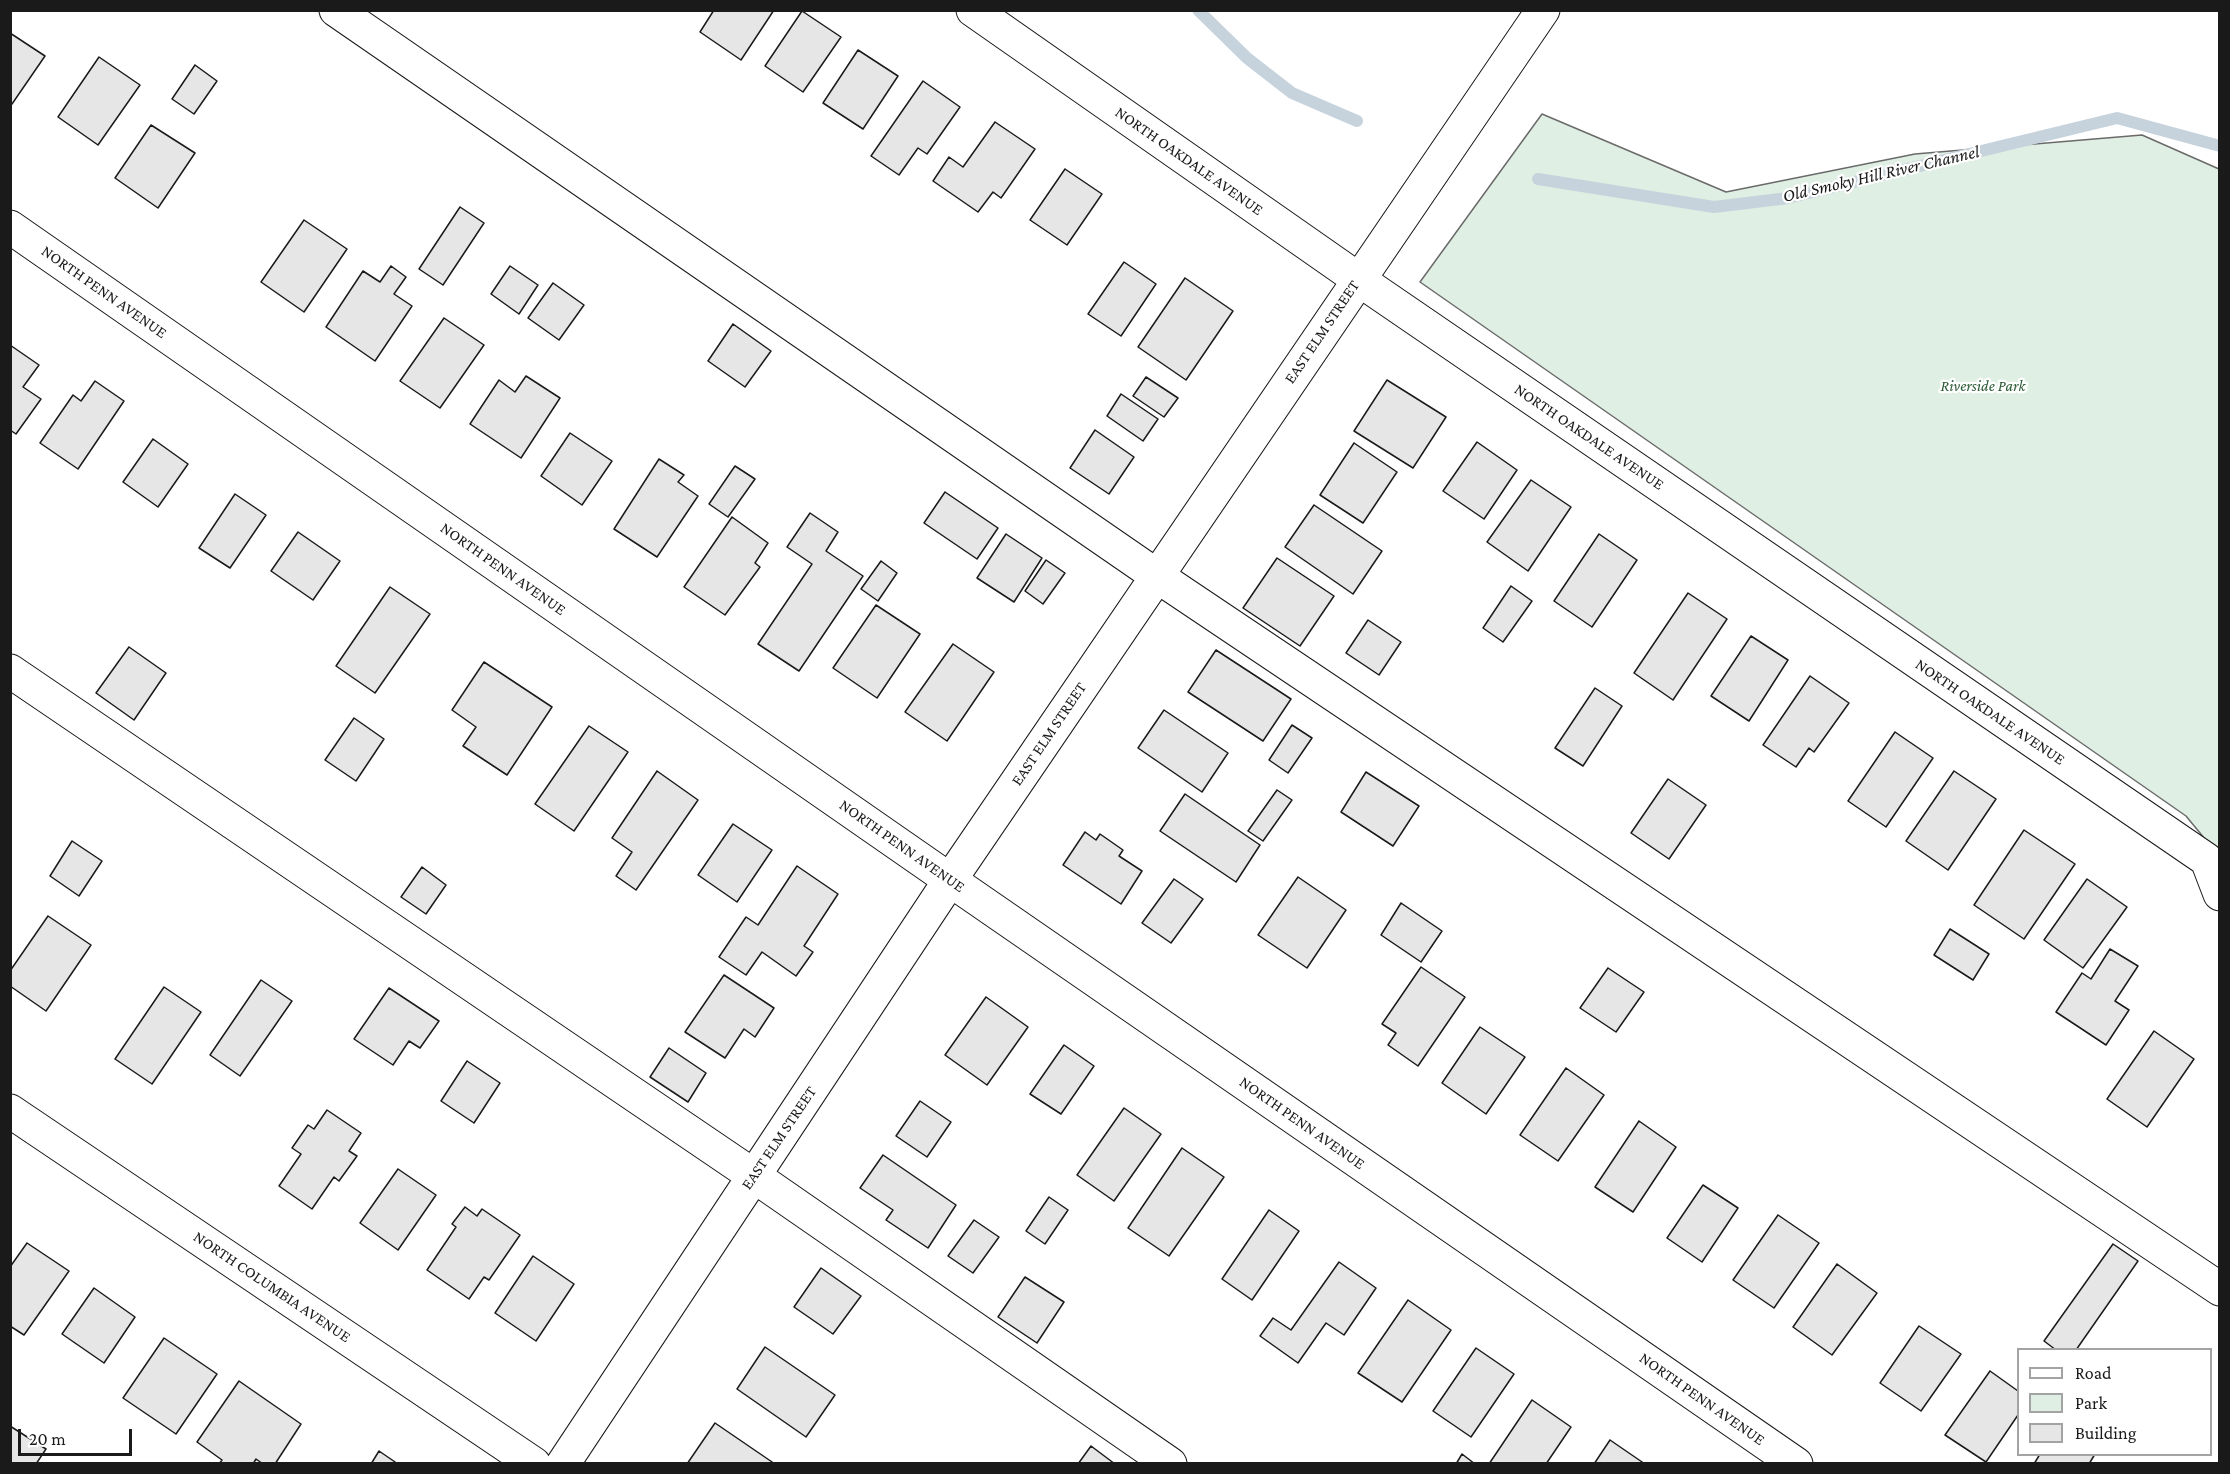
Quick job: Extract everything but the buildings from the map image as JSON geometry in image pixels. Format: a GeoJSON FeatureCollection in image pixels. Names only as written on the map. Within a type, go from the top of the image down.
{"type":"FeatureCollection","features":[{"type":"Feature","properties":{"kind":"street"},"geometry":{"type":"LineString","coordinates":[[336,10],[1156,576],[2220,1289]]}},
{"type":"Feature","properties":{"kind":"street","name":"NORTH OAKDALE AVENUE"},"geometry":{"type":"LineString","coordinates":[[973,10],[1358,279],[2207,860],[2220,894]]}},
{"type":"Feature","properties":{"kind":"street","name":"EAST ELM STREET"},"geometry":{"type":"LineString","coordinates":[[563,1464],[950,880],[1543,10]]}},
{"type":"Feature","properties":{"kind":"street","name":"NORTH PENN AVENUE"},"geometry":{"type":"LineString","coordinates":[[10,226],[950,880],[1796,1464]]}},
{"type":"Feature","properties":{"kind":"street"},"geometry":{"type":"LineString","coordinates":[[10,671],[754,1176],[1170,1464]]}},
{"type":"Feature","properties":{"kind":"street","name":"NORTH COLUMBIA AVENUE"},"geometry":{"type":"LineString","coordinates":[[10,1111],[534,1464]]}},
{"type":"Feature","properties":{"kind":"green space","name":"Riverside Park"},"geometry":{"type":"Polygon","coordinates":[[[1542,114],[1726,192],[1915,154],[2142,135],[2219,169],[2219,856],[2186,816],[1420,282],[1542,114]]]}},
{"type":"Feature","properties":{"kind":"waterway","name":"Old Smoky Hill River Channel"},"geometry":{"type":"LineString","coordinates":[[1198,10],[1247,58],[1292,93],[1357,121]]}},
{"type":"Feature","properties":{"kind":"waterway","name":"Old Smoky Hill River Channel"},"geometry":{"type":"LineString","coordinates":[[1538,179],[1714,207],[1788,198],[2117,118],[2220,146]]}}]}
